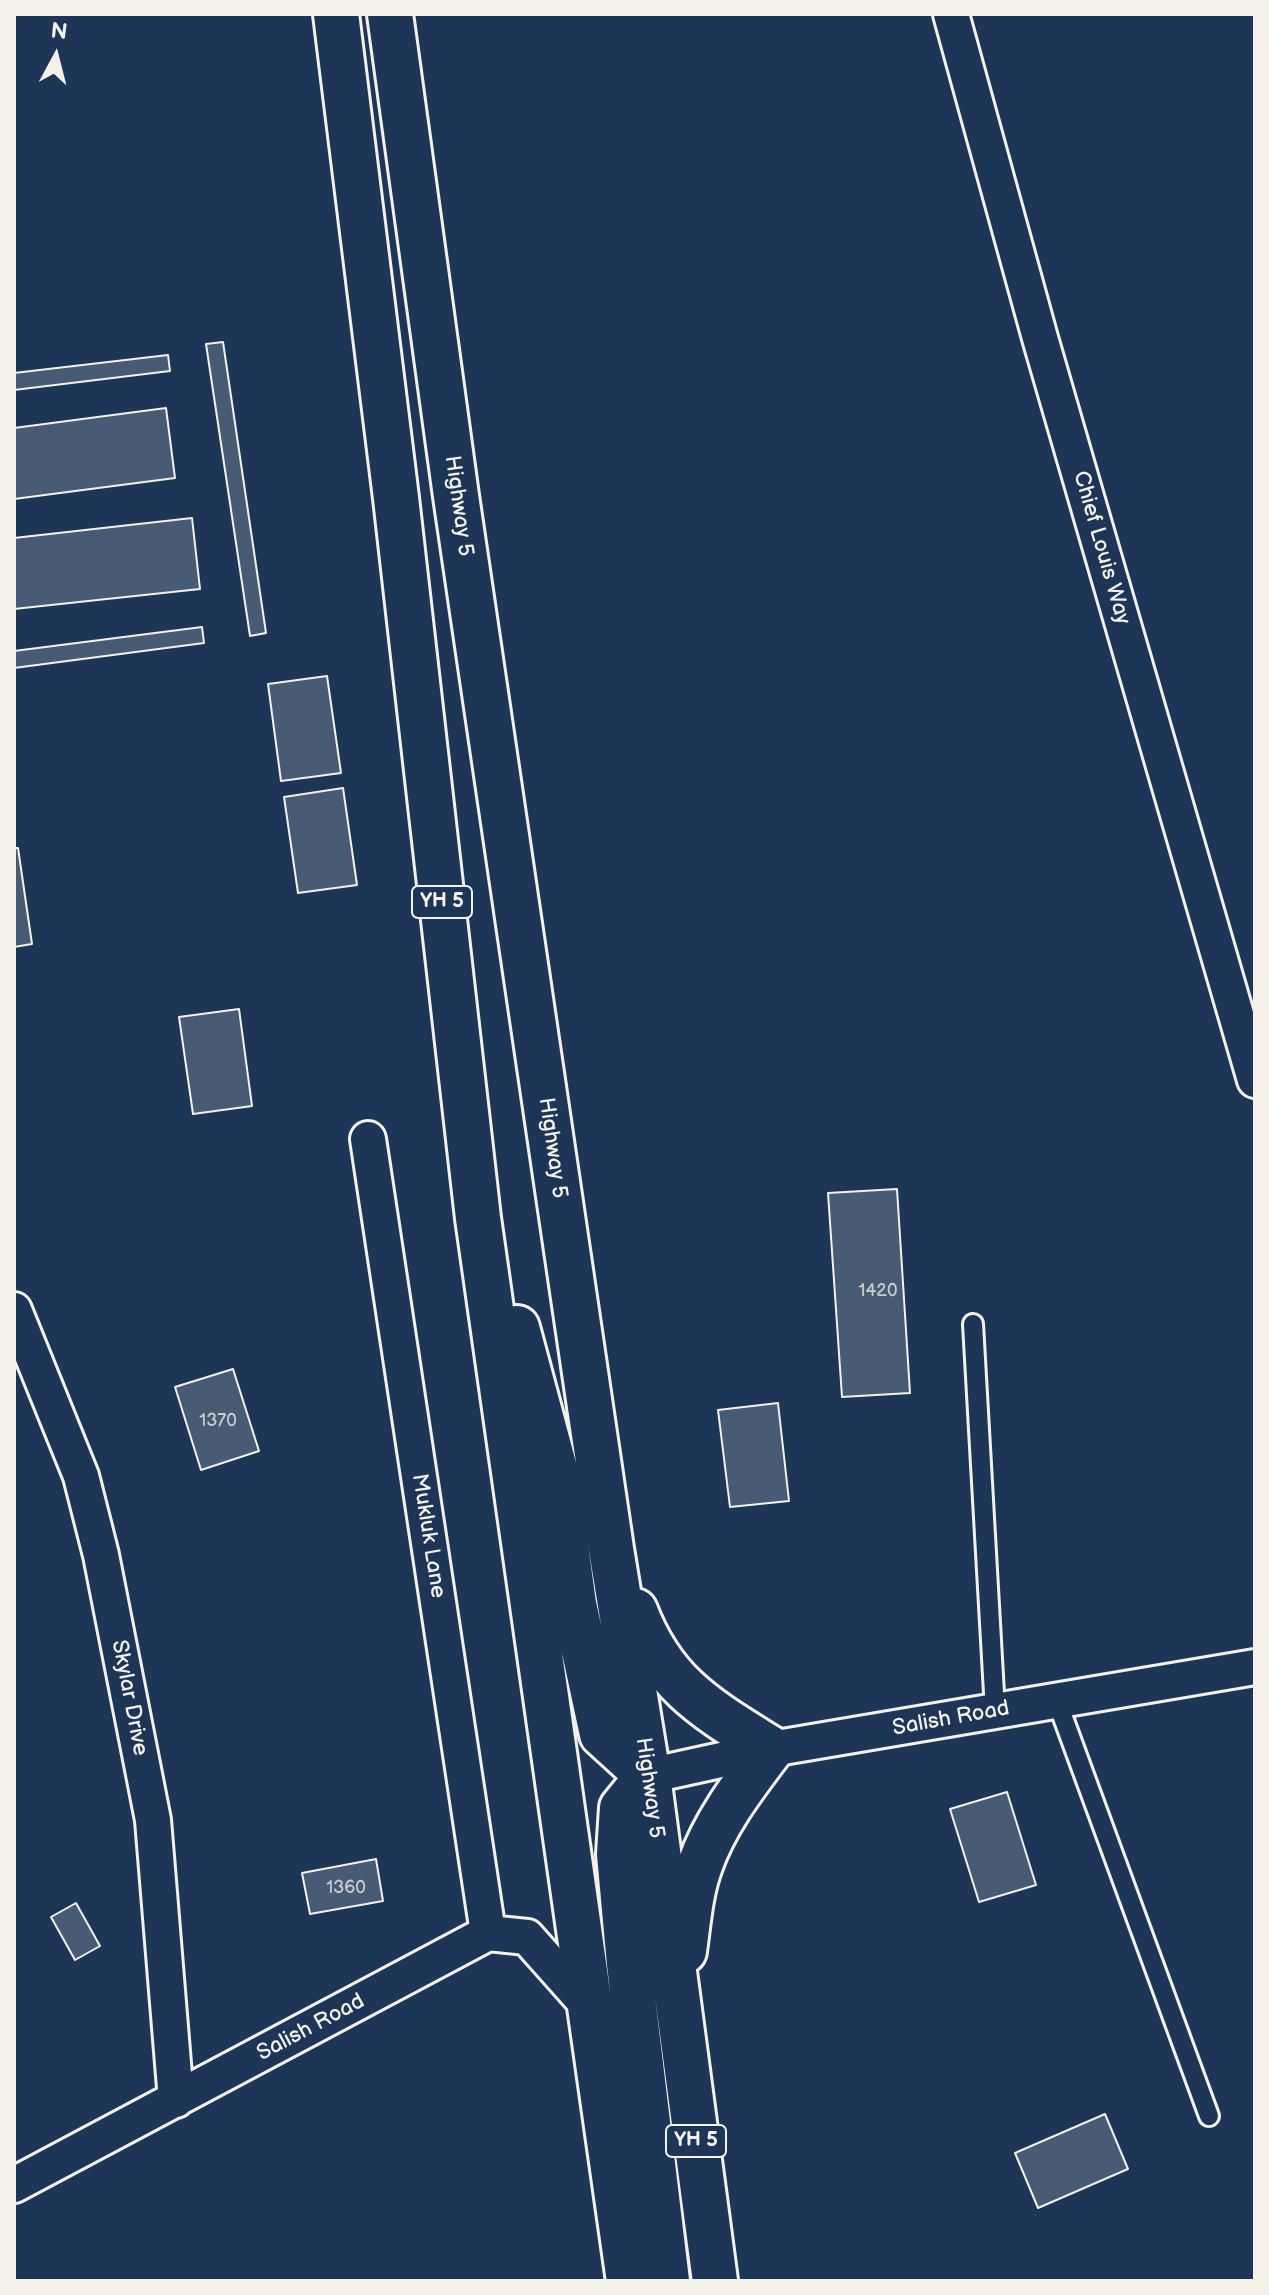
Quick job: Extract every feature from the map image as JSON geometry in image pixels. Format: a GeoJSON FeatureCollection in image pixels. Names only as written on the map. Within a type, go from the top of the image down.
{"type":"FeatureCollection","features":[{"type":"Feature","properties":{"kind":"highway","name":"YH 5"},"geometry":{"type":"LineString","coordinates":[[336,14],[396,498],[478,1218],[629,2281]]}},
{"type":"Feature","properties":{"kind":"highway","name":"Highway 5"},"geometry":{"type":"LineString","coordinates":[[390,14],[459,512],[611,1549],[648,1776],[715,2281]]}},
{"type":"Feature","properties":{"kind":"highway"},"geometry":{"type":"LineString","coordinates":[[478,1218],[522,1343],[556,1473],[574,1604],[602,1734],[648,1776],[622,1808],[619,1854],[667,2281]]}},
{"type":"Feature","properties":{"kind":"highway"},"geometry":{"type":"LineString","coordinates":[[611,1549],[639,1622],[662,1665],[703,1707],[771,1749],[735,1796],[700,1864],[689,1908],[677,2002]]}},
{"type":"Feature","properties":{"kind":"street","name":"Chief Louis Way"},"geometry":{"type":"LineString","coordinates":[[951,14],[1040,338],[1255,1080]]}},
{"type":"Feature","properties":{"kind":"street","name":"Mukluk Lane"},"geometry":{"type":"LineString","coordinates":[[368,1139],[488,1933]]}},
{"type":"Feature","properties":{"kind":"street","name":"Skylar Drive"},"geometry":{"type":"LineString","coordinates":[[14,1310],[81,1476],[101,1555],[153,1820],[176,2100]]}},
{"type":"Feature","properties":{"kind":"street","name":"Salish Road"},"geometry":{"type":"LineString","coordinates":[[648,1776],[771,1749],[1255,1667]]}},
{"type":"Feature","properties":{"kind":"street"},"geometry":{"type":"LineString","coordinates":[[488,1933],[527,1937],[591,2009]]}},
{"type":"Feature","properties":{"kind":"street","name":"Salish Road"},"geometry":{"type":"LineString","coordinates":[[14,2185],[488,1933]]}},
{"type":"Feature","properties":{"kind":"lane"},"geometry":{"type":"LineString","coordinates":[[973,1324],[995,1711]]}},
{"type":"Feature","properties":{"kind":"lane"},"geometry":{"type":"LineString","coordinates":[[1057,1701],[1209,2116]]}},
{"type":"Feature","properties":{"kind":"building"},"geometry":{"type":"Polygon","coordinates":[[[223,342],[266,633],[250,636],[206,344],[223,342]]]}},
{"type":"Feature","properties":{"kind":"building"},"geometry":{"type":"Polygon","coordinates":[[[168,355],[170,371],[14,390],[14,373],[168,355]]]}},
{"type":"Feature","properties":{"kind":"building"},"geometry":{"type":"Polygon","coordinates":[[[166,408],[175,478],[14,499],[14,428],[166,408]]]}},
{"type":"Feature","properties":{"kind":"building"},"geometry":{"type":"Polygon","coordinates":[[[192,518],[200,589],[14,609],[14,538],[192,518]]]}},
{"type":"Feature","properties":{"kind":"building"},"geometry":{"type":"Polygon","coordinates":[[[202,627],[204,643],[14,668],[14,651],[202,627]]]}},
{"type":"Feature","properties":{"kind":"building"},"geometry":{"type":"Polygon","coordinates":[[[327,676],[341,773],[281,781],[268,684],[327,676]]]}},
{"type":"Feature","properties":{"kind":"building"},"geometry":{"type":"Polygon","coordinates":[[[343,788],[357,885],[298,893],[284,797],[343,788]]]}},
{"type":"Feature","properties":{"kind":"building"},"geometry":{"type":"Polygon","coordinates":[[[14,848],[18,848],[32,944],[14,947],[14,848]]]}},
{"type":"Feature","properties":{"kind":"building"},"geometry":{"type":"Polygon","coordinates":[[[239,1009],[252,1106],[193,1114],[179,1017],[239,1009]]]}},
{"type":"Feature","properties":{"kind":"building"},"geometry":{"type":"Polygon","coordinates":[[[897,1189],[910,1393],[842,1397],[828,1193],[897,1189]]]}},
{"type":"Feature","properties":{"kind":"building"},"geometry":{"type":"Polygon","coordinates":[[[233,1369],[259,1451],[201,1470],[175,1387],[233,1369]]]}},
{"type":"Feature","properties":{"kind":"building"},"geometry":{"type":"Polygon","coordinates":[[[778,1403],[789,1501],[730,1507],[718,1410],[778,1403]]]}},
{"type":"Feature","properties":{"kind":"building"},"geometry":{"type":"Polygon","coordinates":[[[1007,1792],[1036,1885],[979,1902],[950,1809],[1007,1792]]]}},
{"type":"Feature","properties":{"kind":"building"},"geometry":{"type":"Polygon","coordinates":[[[376,1859],[383,1901],[310,1914],[302,1873],[376,1859]]]}},
{"type":"Feature","properties":{"kind":"building"},"geometry":{"type":"Polygon","coordinates":[[[76,1903],[100,1946],[75,1960],[51,1917],[76,1903]]]}},
{"type":"Feature","properties":{"kind":"building"},"geometry":{"type":"Polygon","coordinates":[[[1105,2114],[1128,2169],[1038,2208],[1015,2153],[1105,2114]]]}}]}
